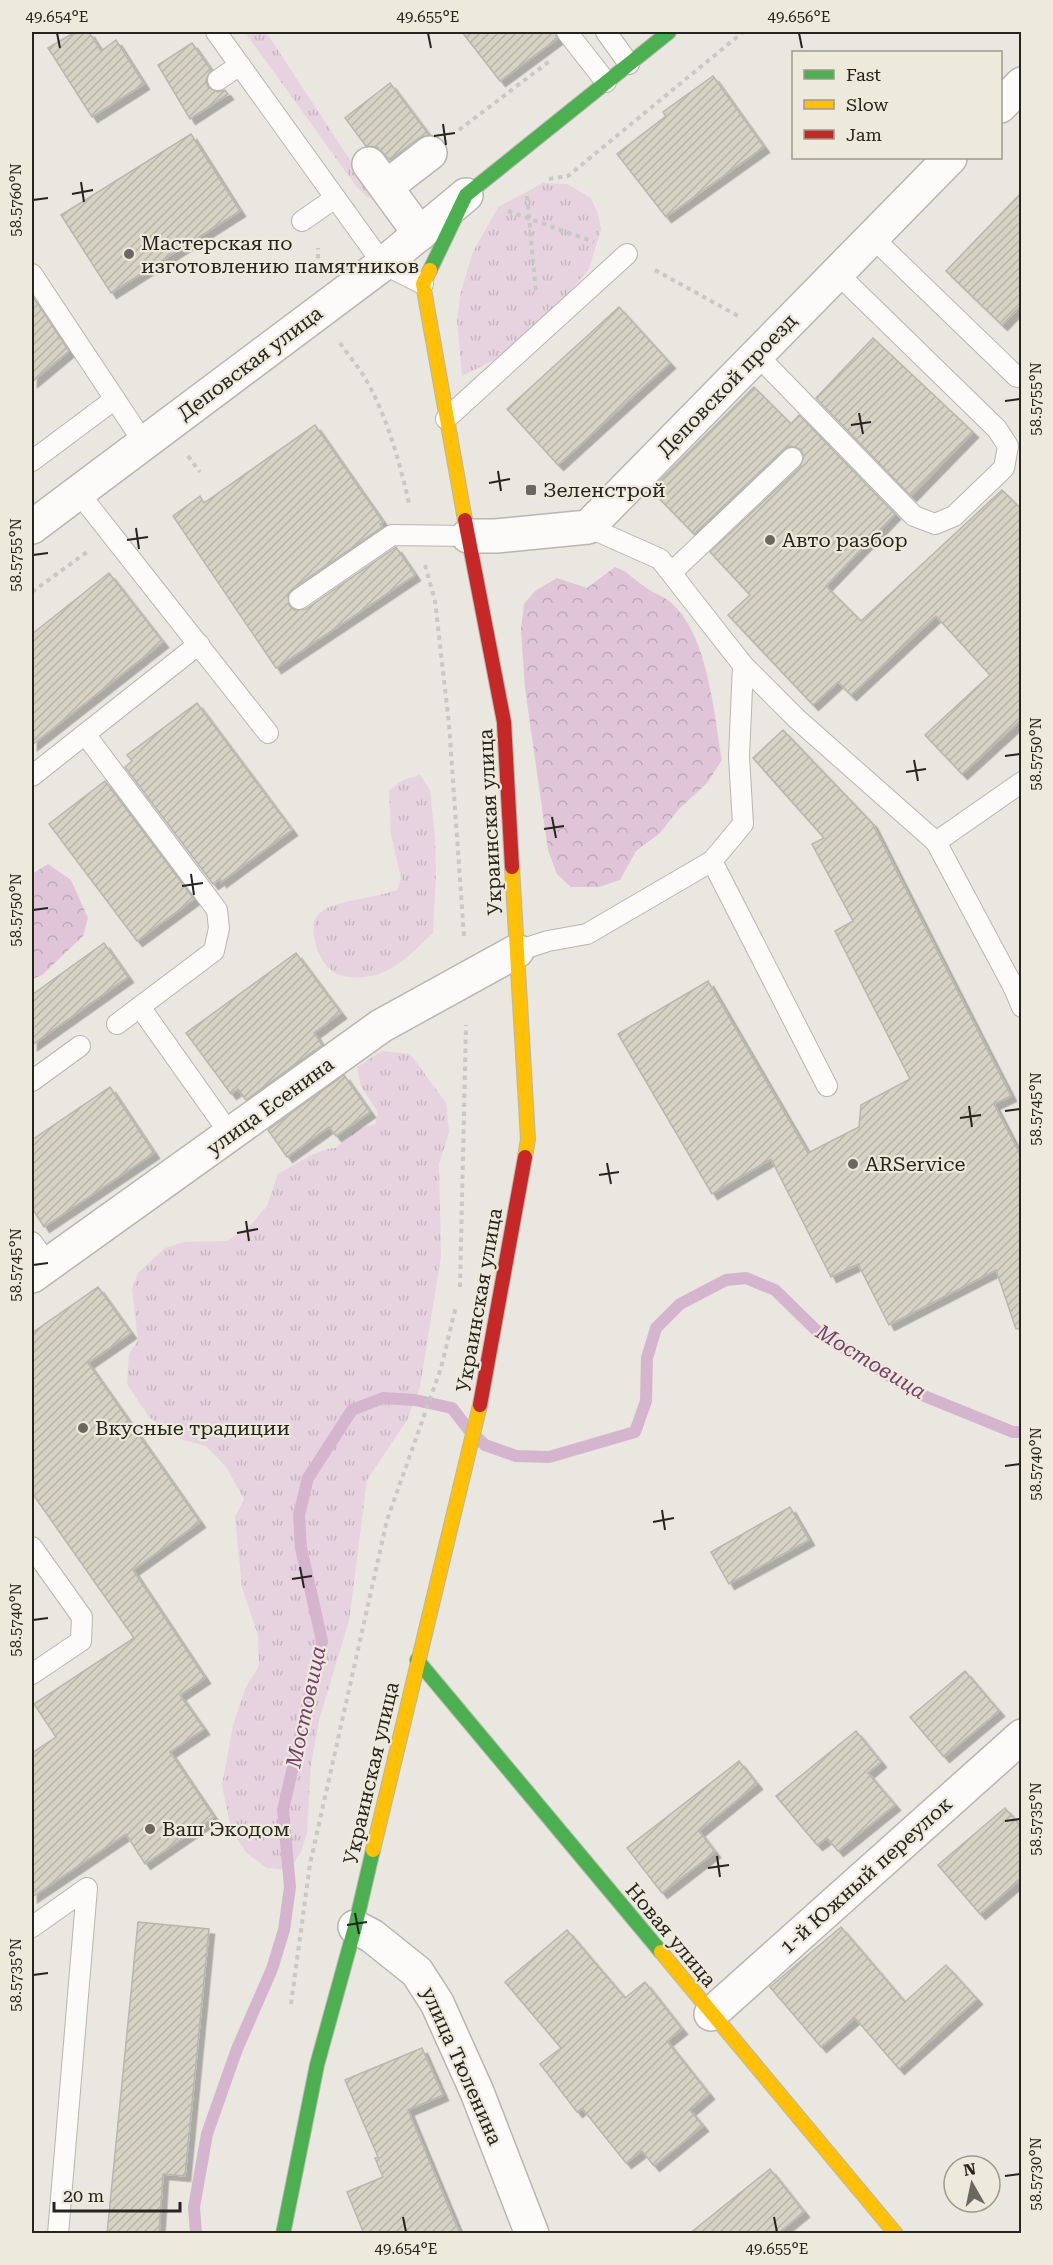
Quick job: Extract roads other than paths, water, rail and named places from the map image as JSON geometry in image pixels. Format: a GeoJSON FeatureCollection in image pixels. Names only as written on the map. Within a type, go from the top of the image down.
{"type":"FeatureCollection","features":[{"type":"Feature","properties":{"kind":"main road","name":"Деповская улица"},"geometry":{"type":"LineString","coordinates":[[423,284],[466,195],[669,32]]}},
{"type":"Feature","properties":{"kind":"main road","name":"Украинская улица"},"geometry":{"type":"LineString","coordinates":[[284,2234],[317,2065],[355,1927],[465,1460],[478,1418],[528,1139],[504,723],[446,419],[423,284]]}},
{"type":"Feature","properties":{"kind":"main road","name":"Новая улица"},"geometry":{"type":"LineString","coordinates":[[417,1660],[896,2234]]}},
{"type":"Feature","properties":{"kind":"street"},"geometry":{"type":"LineString","coordinates":[[1002,104],[1022,84]]}},
{"type":"Feature","properties":{"kind":"street"},"geometry":{"type":"LineString","coordinates":[[420,234],[378,176],[430,153]]}},
{"type":"Feature","properties":{"kind":"street","name":"Деповской проезд"},"geometry":{"type":"LineString","coordinates":[[588,527],[949,159]]}},
{"type":"Feature","properties":{"kind":"street","name":"Деповская улица"},"geometry":{"type":"LineString","coordinates":[[32,527],[383,264],[466,195]]}},
{"type":"Feature","properties":{"kind":"street"},"geometry":{"type":"LineString","coordinates":[[468,536],[496,536],[588,527]]}},
{"type":"Feature","properties":{"kind":"street","name":"улица Есенина"},"geometry":{"type":"LineString","coordinates":[[37,1261],[230,1134],[381,1026],[517,951]]}},
{"type":"Feature","properties":{"kind":"street","name":"1-й Южный переулок"},"geometry":{"type":"LineString","coordinates":[[711,2014],[1015,1754]]}},
{"type":"Feature","properties":{"kind":"street","name":"улица Тюленина"},"geometry":{"type":"LineString","coordinates":[[355,1927],[372,1936],[417,1972],[437,2003],[477,2092],[532,2234]]}},
{"type":"Feature","properties":{"kind":"lane"},"geometry":{"type":"LineString","coordinates":[[216,32],[383,264],[423,284]]}},
{"type":"Feature","properties":{"kind":"lane"},"geometry":{"type":"LineString","coordinates":[[606,32],[629,64]]}},
{"type":"Feature","properties":{"kind":"lane"},"geometry":{"type":"LineString","coordinates":[[571,37],[606,82]]}},
{"type":"Feature","properties":{"kind":"lane"},"geometry":{"type":"LineString","coordinates":[[218,80],[240,65]]}},
{"type":"Feature","properties":{"kind":"lane"},"geometry":{"type":"LineString","coordinates":[[302,221],[335,198]]}},
{"type":"Feature","properties":{"kind":"lane"},"geometry":{"type":"LineString","coordinates":[[872,237],[1017,377]]}},
{"type":"Feature","properties":{"kind":"lane"},"geometry":{"type":"LineString","coordinates":[[446,419],[627,254]]}},
{"type":"Feature","properties":{"kind":"lane"},"geometry":{"type":"LineString","coordinates":[[757,355],[914,516],[935,524],[954,516],[1004,468],[1008,446],[997,429],[837,273]]}},
{"type":"Feature","properties":{"kind":"lane"},"geometry":{"type":"LineString","coordinates":[[32,274],[144,443]]}},
{"type":"Feature","properties":{"kind":"lane"},"geometry":{"type":"LineString","coordinates":[[32,461],[115,399]]}},
{"type":"Feature","properties":{"kind":"lane"},"geometry":{"type":"LineString","coordinates":[[672,572],[792,458]]}},
{"type":"Feature","properties":{"kind":"lane"},"geometry":{"type":"LineString","coordinates":[[78,492],[268,733]]}},
{"type":"Feature","properties":{"kind":"lane"},"geometry":{"type":"LineString","coordinates":[[588,527],[660,559],[743,665],[796,719],[936,842],[1018,986],[1022,1007]]}},
{"type":"Feature","properties":{"kind":"lane"},"geometry":{"type":"LineString","coordinates":[[299,599],[392,535],[468,536]]}},
{"type":"Feature","properties":{"kind":"lane"},"geometry":{"type":"LineString","coordinates":[[32,777],[199,644]]}},
{"type":"Feature","properties":{"kind":"lane"},"geometry":{"type":"LineString","coordinates":[[517,951],[548,941],[586,934],[712,861],[743,824],[739,757],[743,665]]}},
{"type":"Feature","properties":{"kind":"lane"},"geometry":{"type":"LineString","coordinates":[[85,734],[217,910],[219,928],[214,951],[117,1024]]}},
{"type":"Feature","properties":{"kind":"lane"},"geometry":{"type":"LineString","coordinates":[[936,842],[1022,782]]}},
{"type":"Feature","properties":{"kind":"lane"},"geometry":{"type":"LineString","coordinates":[[712,861],[827,1086]]}},
{"type":"Feature","properties":{"kind":"lane"},"geometry":{"type":"LineString","coordinates":[[140,1007],[230,1134]]}},
{"type":"Feature","properties":{"kind":"lane"},"geometry":{"type":"LineString","coordinates":[[32,1081],[80,1046]]}},
{"type":"Feature","properties":{"kind":"lane"},"geometry":{"type":"LineString","coordinates":[[32,1547],[82,1617],[81,1641],[32,1674]]}},
{"type":"Feature","properties":{"kind":"lane"},"geometry":{"type":"LineString","coordinates":[[32,1927],[87,1888],[58,2234]]}},
{"type":"Feature","properties":{"kind":"waterway","name":"Мостовица"},"geometry":{"type":"LineString","coordinates":[[196,2234],[194,2207],[207,2134],[237,2049],[272,1969],[284,1930],[290,1887],[283,1810],[322,1641],[301,1548],[299,1515],[308,1478],[352,1410],[383,1398],[415,1400],[452,1408],[469,1430],[485,1445],[516,1456],[549,1457],[635,1432],[646,1401],[647,1358],[656,1328],[680,1304],[726,1280],[746,1278],[775,1290],[818,1332],[917,1393],[1013,1432],[1022,1432]]}},
{"type":"Feature","properties":{"kind":"place","name":"Мастерская по изготовлению памятников"},"geometry":{"type":"Point","coordinates":[129,254]}},
{"type":"Feature","properties":{"kind":"place","name":"Зеленстрой"},"geometry":{"type":"Point","coordinates":[531,490]}},
{"type":"Feature","properties":{"kind":"place","name":"Авто разбор"},"geometry":{"type":"Point","coordinates":[770,540]}},
{"type":"Feature","properties":{"kind":"place","name":"ARService"},"geometry":{"type":"Point","coordinates":[853,1164]}},
{"type":"Feature","properties":{"kind":"place","name":"Вкусные традиции"},"geometry":{"type":"Point","coordinates":[83,1428]}},
{"type":"Feature","properties":{"kind":"place","name":"Ваш Экодом"},"geometry":{"type":"Point","coordinates":[150,1829]}}]}
